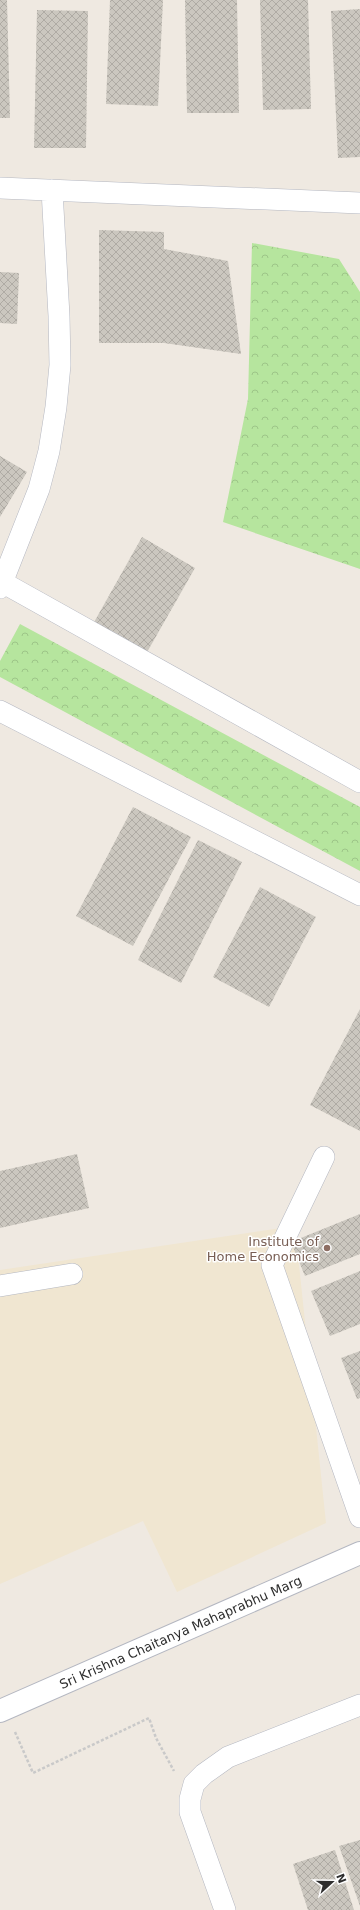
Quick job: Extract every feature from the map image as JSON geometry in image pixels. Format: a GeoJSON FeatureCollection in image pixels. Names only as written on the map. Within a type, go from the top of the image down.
{"type":"FeatureCollection","features":[{"type":"Feature","properties":{"kind":"street"},"geometry":{"type":"LineString","coordinates":[[0,188],[360,203]]}},
{"type":"Feature","properties":{"kind":"street"},"geometry":{"type":"LineString","coordinates":[[52,190],[60,365],[56,407],[49,451],[38,489],[1,584],[360,782]]}},
{"type":"Feature","properties":{"kind":"street"},"geometry":{"type":"LineString","coordinates":[[0,711],[360,895]]}},
{"type":"Feature","properties":{"kind":"street"},"geometry":{"type":"LineString","coordinates":[[324,1156],[272,1265],[360,1517]]}},
{"type":"Feature","properties":{"kind":"street"},"geometry":{"type":"LineString","coordinates":[[0,1286],[72,1274]]}},
{"type":"Feature","properties":{"kind":"street","name":"Sri Krishna Chaitanya Mahaprabhu Marg"},"geometry":{"type":"LineString","coordinates":[[2,1710],[360,1553]]}},
{"type":"Feature","properties":{"kind":"street"},"geometry":{"type":"LineString","coordinates":[[224,1910],[190,1812],[190,1799],[194,1784],[204,1774],[228,1757],[360,1705]]}},
{"type":"Feature","properties":{"kind":"path"},"geometry":{"type":"LineString","coordinates":[[2,1710],[33,1772],[149,1718],[156,1738],[190,1799]]}},
{"type":"Feature","properties":{"kind":"shaded area"},"geometry":{"type":"Polygon","coordinates":[[[295,1226],[326,1523],[177,1592],[143,1521],[0,1584],[0,1270],[295,1226]]]}},
{"type":"Feature","properties":{"kind":"green space"},"geometry":{"type":"Polygon","coordinates":[[[252,243],[339,259],[360,292],[360,569],[223,522],[248,399],[252,243]]]}},
{"type":"Feature","properties":{"kind":"green space"},"geometry":{"type":"Polygon","coordinates":[[[20,624],[360,807],[360,871],[0,677],[0,661],[20,624]]]}},
{"type":"Feature","properties":{"kind":"building"},"geometry":{"type":"Polygon","coordinates":[[[0,0],[7,0],[10,118],[0,118],[0,0]]]}},
{"type":"Feature","properties":{"kind":"building"},"geometry":{"type":"Polygon","coordinates":[[[110,0],[163,0],[158,106],[106,104],[110,0]]]}},
{"type":"Feature","properties":{"kind":"building"},"geometry":{"type":"Polygon","coordinates":[[[185,0],[237,0],[239,113],[187,113],[185,0]]]}},
{"type":"Feature","properties":{"kind":"building"},"geometry":{"type":"Polygon","coordinates":[[[260,0],[308,0],[311,109],[263,110],[260,0]]]}},
{"type":"Feature","properties":{"kind":"building"},"geometry":{"type":"Polygon","coordinates":[[[360,9],[360,157],[338,158],[331,11],[360,9]]]}},
{"type":"Feature","properties":{"kind":"building"},"geometry":{"type":"Polygon","coordinates":[[[37,10],[88,11],[86,148],[34,148],[37,10]]]}},
{"type":"Feature","properties":{"kind":"building"},"geometry":{"type":"Polygon","coordinates":[[[99,230],[164,232],[164,249],[228,261],[241,354],[164,343],[99,343],[99,230]]]}},
{"type":"Feature","properties":{"kind":"building"},"geometry":{"type":"Polygon","coordinates":[[[0,272],[19,273],[17,324],[0,323],[0,272]]]}},
{"type":"Feature","properties":{"kind":"building"},"geometry":{"type":"Polygon","coordinates":[[[0,456],[27,472],[0,517],[0,456]]]}},
{"type":"Feature","properties":{"kind":"building"},"geometry":{"type":"Polygon","coordinates":[[[142,537],[195,568],[146,654],[93,624],[142,537]]]}},
{"type":"Feature","properties":{"kind":"building"},"geometry":{"type":"Polygon","coordinates":[[[133,807],[191,837],[133,946],[76,916],[133,807]]]}},
{"type":"Feature","properties":{"kind":"building"},"geometry":{"type":"Polygon","coordinates":[[[198,840],[242,862],[181,983],[138,960],[198,840]]]}},
{"type":"Feature","properties":{"kind":"building"},"geometry":{"type":"Polygon","coordinates":[[[260,887],[316,917],[269,1007],[213,977],[260,887]]]}},
{"type":"Feature","properties":{"kind":"building"},"geometry":{"type":"Polygon","coordinates":[[[360,1009],[360,1131],[310,1105],[360,1009]]]}},
{"type":"Feature","properties":{"kind":"building"},"geometry":{"type":"Polygon","coordinates":[[[77,1154],[89,1208],[0,1228],[0,1171],[77,1154]]]}},
{"type":"Feature","properties":{"kind":"building","name":"Institute of Home Economics"},"geometry":{"type":"Polygon","coordinates":[[[360,1214],[360,1254],[305,1276],[291,1242],[360,1214]]]}},
{"type":"Feature","properties":{"kind":"building","name":"Institute of Home Economics"},"geometry":{"type":"Polygon","coordinates":[[[360,1271],[360,1324],[330,1336],[311,1291],[360,1271]]]}},
{"type":"Feature","properties":{"kind":"building"},"geometry":{"type":"Polygon","coordinates":[[[360,1351],[360,1398],[357,1399],[341,1358],[360,1351]]]}},
{"type":"Feature","properties":{"kind":"building"},"geometry":{"type":"Polygon","coordinates":[[[360,1840],[360,1906],[339,1846],[360,1840]]]}},
{"type":"Feature","properties":{"kind":"building"},"geometry":{"type":"Polygon","coordinates":[[[335,1850],[354,1910],[308,1910],[293,1864],[335,1850]]]}},
{"type":"Feature","properties":{"kind":"place","name":"Institute of Home Economics"},"geometry":{"type":"Point","coordinates":[327,1248]}}]}
